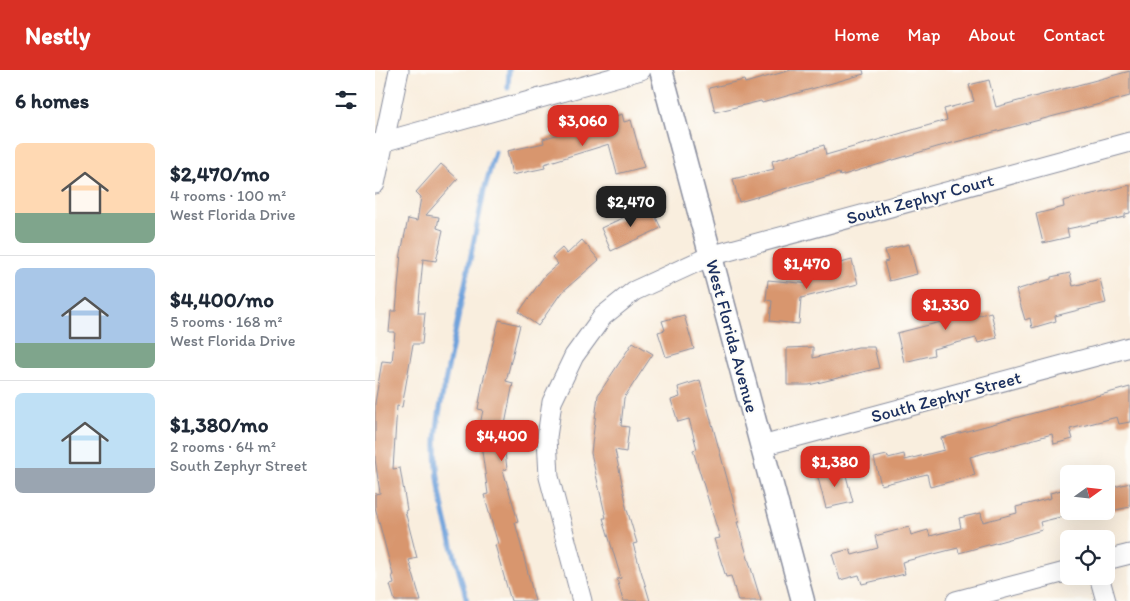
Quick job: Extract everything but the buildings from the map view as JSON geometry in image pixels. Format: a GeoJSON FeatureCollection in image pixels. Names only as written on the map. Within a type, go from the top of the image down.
{"type":"FeatureCollection","features":[{"type":"Feature","properties":{"kind":"street"},"geometry":{"type":"LineString","coordinates":[[375,184],[379,143],[399,70]]}},
{"type":"Feature","properties":{"kind":"street"},"geometry":{"type":"LineString","coordinates":[[379,143],[641,70]]}},
{"type":"Feature","properties":{"kind":"street","name":"West Florida Avenue"},"geometry":{"type":"LineString","coordinates":[[661,70],[803,601]]}},
{"type":"Feature","properties":{"kind":"street","name":"South Zephyr Court"},"geometry":{"type":"LineString","coordinates":[[582,601],[549,477],[547,437],[552,402],[574,356],[603,316],[634,291],[710,256],[1130,142]]}},
{"type":"Feature","properties":{"kind":"street","name":"South Zephyr Street"},"geometry":{"type":"LineString","coordinates":[[761,446],[1130,347]]}},
{"type":"Feature","properties":{"kind":"street"},"geometry":{"type":"LineString","coordinates":[[1115,558],[1130,554]]}},
{"type":"Feature","properties":{"kind":"street"},"geometry":{"type":"LineString","coordinates":[[956,601],[1060,572]]}},
{"type":"Feature","properties":{"kind":"street"},"geometry":{"type":"LineString","coordinates":[[1102,585],[1106,601]]}},
{"type":"Feature","properties":{"kind":"waterway"},"geometry":{"type":"LineString","coordinates":[[508,88],[509,70]]}},
{"type":"Feature","properties":{"kind":"waterway"},"geometry":{"type":"LineString","coordinates":[[467,601],[442,505],[436,439],[443,392],[484,191],[495,152]]}}]}
